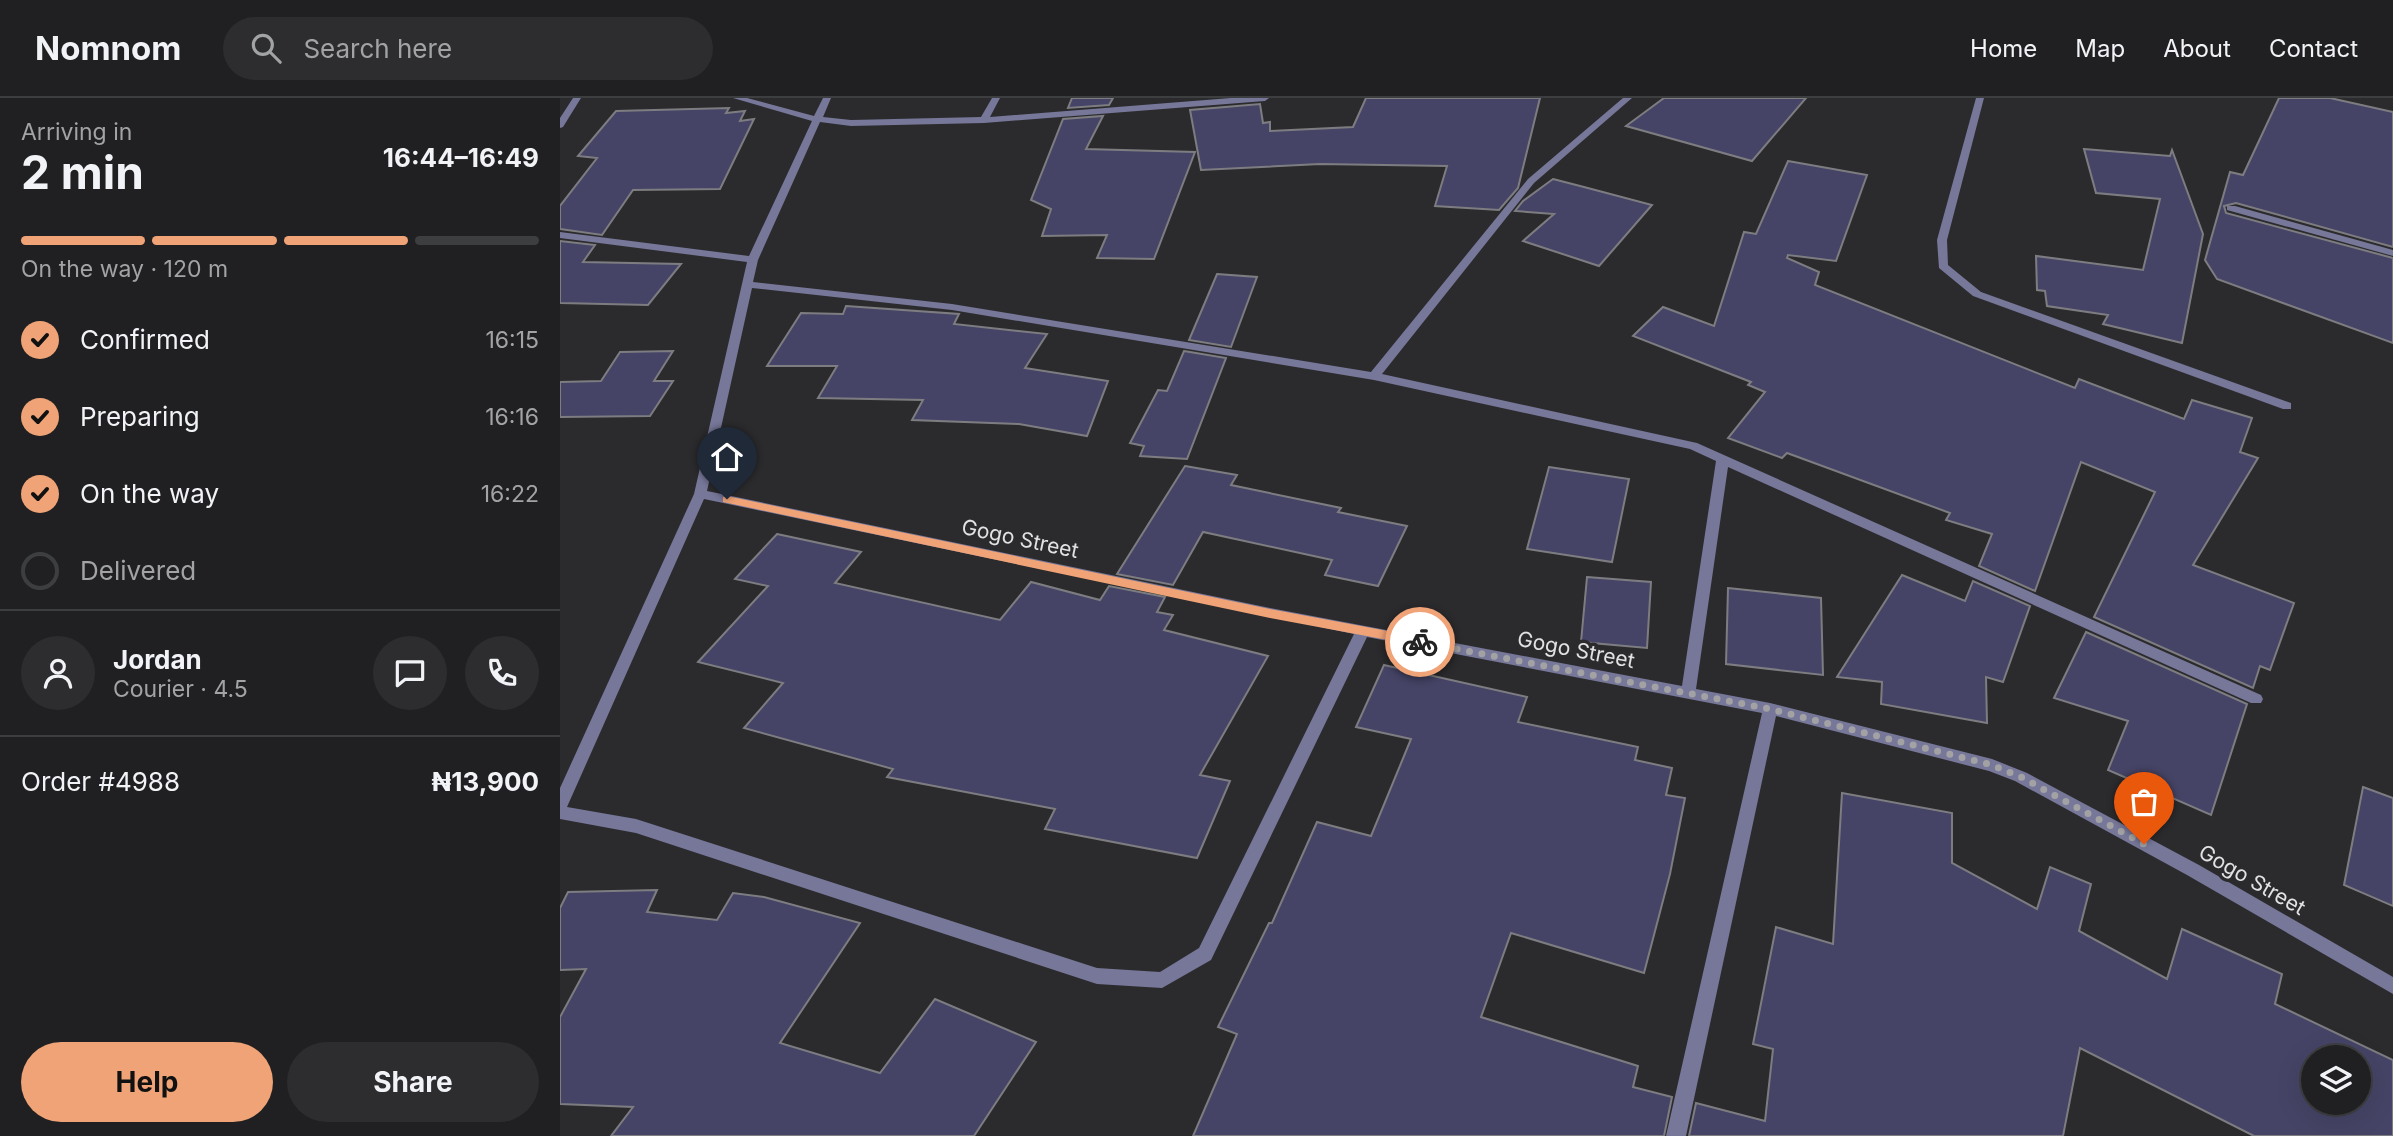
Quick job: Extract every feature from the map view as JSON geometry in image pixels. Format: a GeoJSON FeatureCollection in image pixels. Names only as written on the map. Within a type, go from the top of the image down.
{"type":"FeatureCollection","features":[{"type":"Feature","properties":{"kind":"street"},"geometry":{"type":"LineString","coordinates":[[560,125],[577,98]]}},
{"type":"Feature","properties":{"kind":"street"},"geometry":{"type":"LineString","coordinates":[[737,98],[816,119],[852,123],[984,120],[1265,98]]}},
{"type":"Feature","properties":{"kind":"street"},"geometry":{"type":"LineString","coordinates":[[560,804],[700,494],[753,260],[827,98]]}},
{"type":"Feature","properties":{"kind":"street"},"geometry":{"type":"LineString","coordinates":[[984,120],[996,98]]}},
{"type":"Feature","properties":{"kind":"street"},"geometry":{"type":"LineString","coordinates":[[1374,376],[1531,181],[1628,98]]}},
{"type":"Feature","properties":{"kind":"street"},"geometry":{"type":"LineString","coordinates":[[1980,98],[1942,240],[1943,266],[1977,293],[2287,406]]}},
{"type":"Feature","properties":{"kind":"street"},"geometry":{"type":"LineString","coordinates":[[2231,208],[2393,253]]}},
{"type":"Feature","properties":{"kind":"street"},"geometry":{"type":"LineString","coordinates":[[560,234],[753,260]]}},
{"type":"Feature","properties":{"kind":"street"},"geometry":{"type":"LineString","coordinates":[[747,284],[952,307],[1374,376],[1657,436],[1693,446],[1723,459],[2256,699]]}},
{"type":"Feature","properties":{"kind":"street"},"geometry":{"type":"LineString","coordinates":[[1688,692],[1723,459]]}},
{"type":"Feature","properties":{"kind":"street","name":"Gogo Street"},"geometry":{"type":"LineString","coordinates":[[700,494],[1363,631],[1770,709],[1981,762],[2021,777],[2193,870],[2393,986]]}},
{"type":"Feature","properties":{"kind":"street"},"geometry":{"type":"LineString","coordinates":[[560,813],[636,826],[1097,976],[1162,980],[1205,954],[1363,631]]}},
{"type":"Feature","properties":{"kind":"street"},"geometry":{"type":"LineString","coordinates":[[1676,1136],[1770,709]]}},
{"type":"Feature","properties":{"kind":"building"},"geometry":{"type":"Polygon","coordinates":[[[1072,98],[1113,98],[1109,105],[1068,108],[1072,98]]]}},
{"type":"Feature","properties":{"kind":"building"},"geometry":{"type":"Polygon","coordinates":[[[1366,98],[1540,98],[1518,188],[1499,210],[1435,206],[1447,166],[1320,164],[1201,170],[1190,110],[1260,104],[1263,123],[1270,122],[1270,131],[1353,127],[1366,98]]]}},
{"type":"Feature","properties":{"kind":"building"},"geometry":{"type":"Polygon","coordinates":[[[1664,98],[1806,98],[1752,161],[1626,126],[1664,98]]]}},
{"type":"Feature","properties":{"kind":"building"},"geometry":{"type":"Polygon","coordinates":[[[2279,98],[2330,98],[2393,112],[2393,247],[2236,203],[2224,206],[2226,213],[2393,258],[2393,343],[2217,279],[2205,260],[2230,172],[2243,175],[2279,98]]]}},
{"type":"Feature","properties":{"kind":"building"},"geometry":{"type":"Polygon","coordinates":[[[729,108],[726,113],[745,111],[740,121],[754,119],[720,189],[633,190],[602,235],[560,229],[560,206],[597,158],[578,156],[616,111],[729,108]]]}},
{"type":"Feature","properties":{"kind":"building"},"geometry":{"type":"Polygon","coordinates":[[[1103,116],[1086,149],[1195,152],[1154,259],[1097,258],[1107,235],[1042,236],[1051,209],[1031,200],[1063,119],[1103,116]]]}},
{"type":"Feature","properties":{"kind":"building"},"geometry":{"type":"Polygon","coordinates":[[[2084,149],[2170,156],[2172,150],[2203,234],[2182,343],[2103,324],[2108,315],[2047,306],[2045,291],[2037,290],[2036,256],[2143,270],[2160,199],[2096,193],[2084,149]]]}},
{"type":"Feature","properties":{"kind":"building"},"geometry":{"type":"Polygon","coordinates":[[[1788,161],[1867,175],[1836,261],[1788,255],[1787,258],[1819,272],[1815,285],[2075,388],[2079,379],[2184,419],[2192,400],[2252,418],[2240,452],[2258,458],[2193,565],[2294,603],[2270,670],[2260,666],[2253,688],[2094,617],[2155,492],[2081,462],[2035,591],[1979,566],[1992,534],[1946,520],[1950,513],[1787,453],[1782,458],[1728,438],[1765,392],[1748,385],[1751,382],[1633,336],[1663,307],[1714,326],[1744,232],[1756,234],[1788,161]]]}},
{"type":"Feature","properties":{"kind":"building"},"geometry":{"type":"Polygon","coordinates":[[[1553,179],[1652,205],[1599,266],[1523,241],[1554,214],[1515,211],[1523,201],[1553,179]]]}},
{"type":"Feature","properties":{"kind":"building"},"geometry":{"type":"Polygon","coordinates":[[[560,241],[595,245],[583,262],[681,264],[648,305],[560,303],[560,241]]]}},
{"type":"Feature","properties":{"kind":"building"},"geometry":{"type":"Polygon","coordinates":[[[1217,274],[1257,277],[1231,347],[1189,340],[1217,274]]]}},
{"type":"Feature","properties":{"kind":"building"},"geometry":{"type":"Polygon","coordinates":[[[846,306],[959,314],[954,324],[1047,334],[1025,368],[1108,381],[1087,436],[1019,424],[912,420],[923,400],[818,398],[837,366],[767,366],[801,313],[843,314],[846,306]]]}},
{"type":"Feature","properties":{"kind":"building"},"geometry":{"type":"Polygon","coordinates":[[[673,351],[654,381],[673,381],[650,416],[560,417],[560,382],[601,381],[620,352],[673,351]]]}},
{"type":"Feature","properties":{"kind":"building"},"geometry":{"type":"Polygon","coordinates":[[[1184,351],[1226,358],[1187,459],[1140,456],[1144,446],[1130,443],[1158,390],[1167,391],[1184,351]]]}},
{"type":"Feature","properties":{"kind":"building"},"geometry":{"type":"Polygon","coordinates":[[[1185,466],[1237,475],[1231,485],[1341,508],[1338,512],[1407,526],[1378,586],[1325,575],[1332,560],[1203,532],[1173,585],[1117,574],[1185,466]]]}},
{"type":"Feature","properties":{"kind":"building"},"geometry":{"type":"Polygon","coordinates":[[[1549,467],[1629,479],[1612,562],[1527,549],[1549,467]]]}},
{"type":"Feature","properties":{"kind":"building"},"geometry":{"type":"Polygon","coordinates":[[[777,534],[861,552],[835,583],[1000,620],[1031,582],[1100,600],[1109,586],[1165,597],[1157,612],[1173,615],[1164,630],[1268,656],[1200,775],[1230,781],[1197,858],[1045,829],[1055,809],[887,777],[893,769],[744,728],[783,683],[698,662],[768,586],[735,579],[777,534]]]}},
{"type":"Feature","properties":{"kind":"building"},"geometry":{"type":"Polygon","coordinates":[[[1902,575],[1965,601],[1973,581],[2030,606],[2003,682],[1986,677],[1987,723],[1881,704],[1882,682],[1837,677],[1902,575]]]}},
{"type":"Feature","properties":{"kind":"building"},"geometry":{"type":"Polygon","coordinates":[[[1587,577],[1651,582],[1647,648],[1581,642],[1587,577]]]}},
{"type":"Feature","properties":{"kind":"building"},"geometry":{"type":"Polygon","coordinates":[[[1728,588],[1821,598],[1823,675],[1726,664],[1728,588]]]}},
{"type":"Feature","properties":{"kind":"building"},"geometry":{"type":"Polygon","coordinates":[[[2086,632],[2247,704],[2211,815],[2108,770],[2128,721],[2054,698],[2086,632]]]}},
{"type":"Feature","properties":{"kind":"building"},"geometry":{"type":"Polygon","coordinates":[[[1384,665],[1527,697],[1518,722],[1638,747],[1635,760],[1672,768],[1666,795],[1685,798],[1670,874],[1644,973],[1511,933],[1481,1017],[1638,1066],[1633,1087],[1672,1097],[1664,1136],[1193,1136],[1237,1034],[1218,1027],[1269,923],[1272,923],[1317,822],[1371,836],[1411,739],[1356,727],[1384,665]]]}},
{"type":"Feature","properties":{"kind":"building"},"geometry":{"type":"Polygon","coordinates":[[[2363,787],[2393,798],[2393,906],[2344,885],[2363,787]]]}},
{"type":"Feature","properties":{"kind":"building"},"geometry":{"type":"Polygon","coordinates":[[[1842,793],[1952,813],[1952,863],[2037,909],[2050,867],[2091,884],[2079,931],[2167,979],[2182,929],[2282,974],[2275,1004],[2361,1045],[2301,1045],[2301,1115],[2371,1115],[2371,1050],[2393,1060],[2393,1136],[2254,1136],[2080,1048],[2063,1136],[1689,1136],[1696,1103],[1765,1121],[1773,1049],[1753,1044],[1776,927],[1833,944],[1842,793]]]}},
{"type":"Feature","properties":{"kind":"building"},"geometry":{"type":"Polygon","coordinates":[[[657,890],[647,912],[717,920],[733,893],[764,897],[860,923],[780,1043],[880,1073],[935,999],[1036,1042],[974,1136],[611,1136],[633,1107],[560,1104],[560,1017],[586,969],[560,970],[560,908],[568,892],[657,890]]]}},
{"type":"Feature","properties":{"kind":"way so far"},"geometry":{"type":"LineString","coordinates":[[1420,642],[1770,709],[1992,765],[2021,777],[2144,844]]}},
{"type":"Feature","properties":{"kind":"route"},"geometry":{"type":"LineString","coordinates":[[727,499],[1270,614],[1420,642]]}}]}
